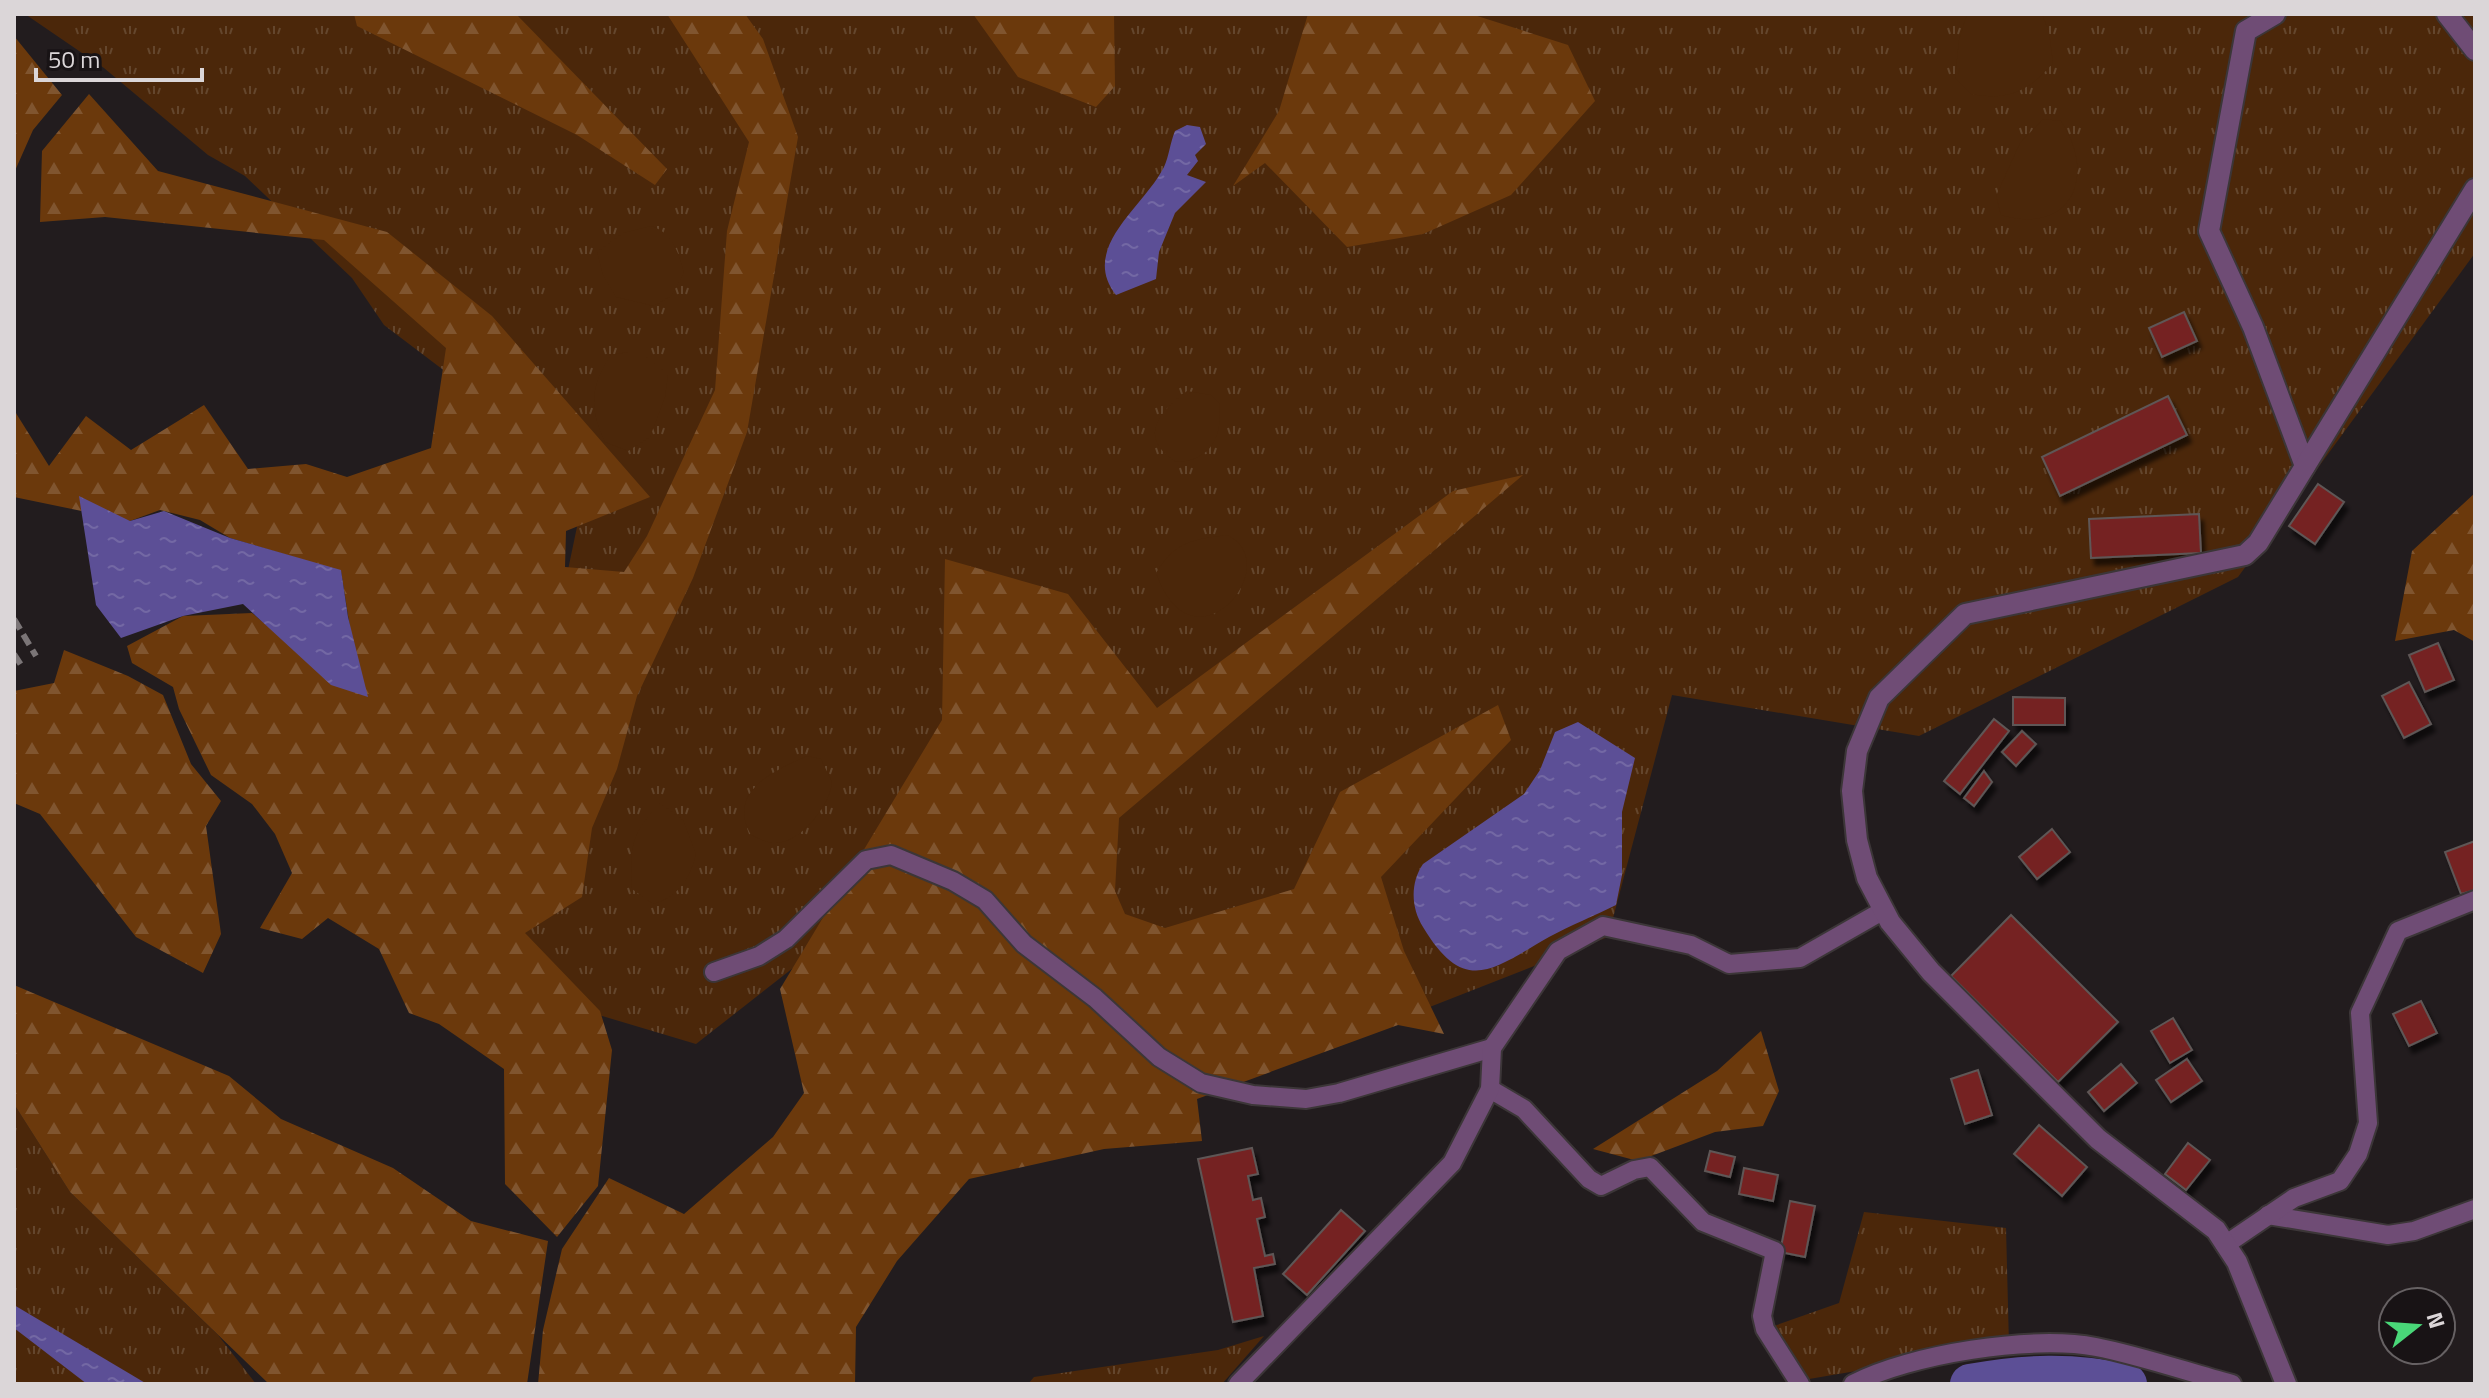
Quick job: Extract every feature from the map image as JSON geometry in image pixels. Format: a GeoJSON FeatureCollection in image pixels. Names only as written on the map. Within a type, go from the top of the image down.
{"type":"FeatureCollection","features":[{"type":"Feature","properties":{"kind":"street"},"geometry":{"type":"LineString","coordinates":[[2275,14],[2246,31],[2209,231],[2253,327],[2305,466]]}},
{"type":"Feature","properties":{"kind":"street"},"geometry":{"type":"LineString","coordinates":[[2447,14],[2475,50]]}},
{"type":"Feature","properties":{"kind":"street"},"geometry":{"type":"LineString","coordinates":[[2286,1384],[2237,1262],[2216,1230],[2098,1139],[1931,972],[1884,910],[1867,878],[1857,840],[1852,791],[1857,751],[1879,698],[1965,614],[2245,555],[2258,543],[2475,189]]}},
{"type":"Feature","properties":{"kind":"street"},"geometry":{"type":"LineString","coordinates":[[714,972],[759,956],[786,939],[866,860],[891,855],[953,881],[985,900],[1024,944],[1095,998],[1159,1057],[1201,1083],[1253,1095],[1306,1099],[1339,1093],[1492,1048]]}},
{"type":"Feature","properties":{"kind":"street"},"geometry":{"type":"LineString","coordinates":[[2225,1245],[2294,1198],[2340,1181],[2358,1154],[2368,1123],[2360,1013],[2398,931],[2475,900]]}},
{"type":"Feature","properties":{"kind":"street"},"geometry":{"type":"LineString","coordinates":[[1238,1384],[1452,1163],[1490,1089],[1492,1048],[1558,951],[1603,926],[1691,945],[1729,964],[1800,958],[1884,910]]}},
{"type":"Feature","properties":{"kind":"street"},"geometry":{"type":"LineString","coordinates":[[1490,1089],[1524,1109],[1589,1179],[1601,1186],[1634,1170],[1650,1167],[1703,1222],[1775,1251],[1762,1316],[1765,1329],[1800,1384]]}},
{"type":"Feature","properties":{"kind":"street"},"geometry":{"type":"LineString","coordinates":[[2268,1215],[2388,1235],[2414,1231],[2475,1209]]}},
{"type":"Feature","properties":{"kind":"street"},"geometry":{"type":"LineString","coordinates":[[1853,1384],[1882,1369],[2009,1345],[2094,1347],[2232,1384]]}},
{"type":"Feature","properties":{"kind":"green space"},"geometry":{"type":"Polygon","coordinates":[[[25,14],[2475,14],[2475,253],[2238,577],[1919,736],[1672,695],[1608,937],[1180,1105],[866,911],[696,1044],[522,992],[521,795],[587,479],[384,325],[352,278],[245,176],[208,155],[104,68],[25,14]]]}},
{"type":"Feature","properties":{"kind":"green space"},"geometry":{"type":"Polygon","coordinates":[[[354,14],[516,14],[667,169],[655,185],[577,135],[357,26],[354,14]]]}},
{"type":"Feature","properties":{"kind":"green space"},"geometry":{"type":"Polygon","coordinates":[[[667,14],[745,14],[763,39],[798,137],[747,432],[693,578],[637,696],[617,769],[592,828],[582,897],[525,933],[600,1011],[612,1050],[598,1186],[557,1237],[505,1184],[504,1069],[439,1024],[409,1013],[379,949],[328,918],[302,939],[260,928],[292,873],[275,834],[252,804],[211,775],[179,709],[173,687],[132,663],[127,646],[183,616],[252,613],[283,639],[351,634],[341,571],[230,538],[200,520],[160,510],[130,521],[14,497],[14,410],[49,466],[86,416],[131,450],[204,405],[248,469],[306,464],[347,477],[431,448],[446,348],[324,240],[105,217],[40,222],[42,151],[89,94],[158,171],[387,232],[492,316],[650,497],[566,531],[565,567],[624,572],[647,536],[715,390],[727,231],[749,142],[667,14]]]}},
{"type":"Feature","properties":{"kind":"green space"},"geometry":{"type":"Polygon","coordinates":[[[973,14],[1114,14],[1115,86],[1096,107],[1018,77],[973,14]]]}},
{"type":"Feature","properties":{"kind":"green space"},"geometry":{"type":"Polygon","coordinates":[[[1308,14],[1471,14],[1568,45],[1595,101],[1511,195],[1423,234],[1347,247],[1265,163],[1233,186],[1279,111],[1308,14]]]}},
{"type":"Feature","properties":{"kind":"green space"},"geometry":{"type":"Polygon","coordinates":[[[1967,14],[2042,14],[2049,32],[2053,63],[2035,81],[2017,92],[1996,96],[1971,94],[1955,78],[1959,40],[1967,14]]]}},
{"type":"Feature","properties":{"kind":"green space"},"geometry":{"type":"Polygon","coordinates":[[[14,36],[62,95],[33,130],[14,173],[14,36]]]}},
{"type":"Feature","properties":{"kind":"green space"},"geometry":{"type":"Polygon","coordinates":[[[2043,119],[2061,121],[2072,141],[2077,161],[2077,180],[2071,196],[2061,209],[2045,217],[2025,219],[2001,215],[1996,196],[2020,143],[2043,119]]]}},
{"type":"Feature","properties":{"kind":"green space"},"geometry":{"type":"Polygon","coordinates":[[[651,226],[669,238],[684,273],[671,296],[654,306],[616,297],[603,275],[597,252],[623,233],[651,226]]]}},
{"type":"Feature","properties":{"kind":"green space"},"geometry":{"type":"Polygon","coordinates":[[[641,352],[668,375],[665,397],[650,437],[628,451],[605,442],[596,418],[594,397],[599,377],[611,355],[641,352]]]}},
{"type":"Feature","properties":{"kind":"green space"},"geometry":{"type":"Polygon","coordinates":[[[1187,391],[1211,395],[1219,403],[1219,426],[1206,451],[1198,457],[1176,462],[1157,443],[1156,425],[1168,407],[1187,391]]]}},
{"type":"Feature","properties":{"kind":"green space"},"geometry":{"type":"Polygon","coordinates":[[[1523,475],[1119,818],[1115,891],[1125,914],[1165,928],[1294,889],[1340,792],[1498,705],[1511,740],[1381,877],[1404,951],[1444,1034],[1398,1025],[1197,1099],[1202,1141],[1104,1149],[969,1179],[897,1261],[856,1327],[855,1384],[538,1384],[543,1330],[562,1249],[609,1178],[684,1214],[773,1137],[804,1093],[780,989],[942,720],[945,559],[1068,594],[1157,708],[1453,491],[1523,475]]]}},
{"type":"Feature","properties":{"kind":"green space"},"geometry":{"type":"Polygon","coordinates":[[[2475,493],[2475,642],[2454,630],[2395,641],[2412,551],[2475,493]]]}},
{"type":"Feature","properties":{"kind":"green space"},"geometry":{"type":"Polygon","coordinates":[[[1227,535],[1243,549],[1247,568],[1241,587],[1228,604],[1211,615],[1191,615],[1172,603],[1156,573],[1178,548],[1227,535]]]}},
{"type":"Feature","properties":{"kind":"green space"},"geometry":{"type":"Polygon","coordinates":[[[64,650],[128,676],[163,695],[191,764],[221,801],[206,826],[221,934],[203,973],[136,937],[40,814],[14,803],[14,691],[54,683],[64,650]]]}},
{"type":"Feature","properties":{"kind":"green space"},"geometry":{"type":"Polygon","coordinates":[[[807,756],[821,759],[832,782],[820,811],[804,830],[785,842],[772,843],[751,835],[745,820],[749,795],[768,776],[807,756]]]}},
{"type":"Feature","properties":{"kind":"green space"},"geometry":{"type":"Polygon","coordinates":[[[660,803],[683,820],[696,854],[682,886],[669,897],[653,904],[632,889],[631,862],[637,833],[660,803]]]}},
{"type":"Feature","properties":{"kind":"green space"},"geometry":{"type":"Polygon","coordinates":[[[14,985],[229,1076],[281,1119],[393,1168],[471,1221],[548,1241],[527,1384],[269,1384],[70,1192],[14,1104],[14,985]]]}},
{"type":"Feature","properties":{"kind":"green space"},"geometry":{"type":"Polygon","coordinates":[[[1761,1031],[1779,1091],[1763,1126],[1715,1132],[1638,1161],[1593,1149],[1717,1071],[1761,1031]]]}},
{"type":"Feature","properties":{"kind":"green space"},"geometry":{"type":"Polygon","coordinates":[[[14,1104],[70,1192],[218,1335],[256,1384],[14,1384],[14,1104]]]}},
{"type":"Feature","properties":{"kind":"green space"},"geometry":{"type":"Polygon","coordinates":[[[1864,1212],[2006,1228],[2009,1345],[1809,1379],[1774,1326],[1839,1303],[1864,1212]]]}},
{"type":"Feature","properties":{"kind":"green space"},"geometry":{"type":"Polygon","coordinates":[[[1264,1336],[1222,1384],[1028,1384],[1034,1377],[1218,1350],[1264,1336]]]}},
{"type":"Feature","properties":{"kind":"water"},"geometry":{"type":"Polygon","coordinates":[[[1187,125],[1200,127],[1206,144],[1195,155],[1198,161],[1187,175],[1206,182],[1175,213],[1159,252],[1156,279],[1116,295],[1107,278],[1105,261],[1110,244],[1164,167],[1175,131],[1187,125]]]}},
{"type":"Feature","properties":{"kind":"water"},"geometry":{"type":"Polygon","coordinates":[[[79,496],[130,521],[164,511],[230,538],[341,570],[348,617],[368,697],[331,685],[243,604],[183,616],[121,638],[96,605],[79,496]]]}},
{"type":"Feature","properties":{"kind":"water"},"geometry":{"type":"Polygon","coordinates":[[[1578,722],[1635,758],[1622,812],[1622,875],[1616,905],[1496,966],[1481,970],[1467,969],[1453,963],[1438,949],[1416,912],[1414,887],[1419,871],[1423,864],[1524,794],[1540,770],[1555,732],[1578,722]]]}},
{"type":"Feature","properties":{"kind":"water"},"geometry":{"type":"Polygon","coordinates":[[[14,1305],[147,1384],[87,1384],[14,1328],[14,1305]]]}},
{"type":"Feature","properties":{"kind":"building"},"geometry":{"type":"Polygon","coordinates":[[[2184,312],[2197,341],[2162,357],[2149,328],[2184,312]]]}},
{"type":"Feature","properties":{"kind":"building"},"geometry":{"type":"Polygon","coordinates":[[[2168,396],[2187,435],[2060,496],[2042,457],[2168,396]]]}},
{"type":"Feature","properties":{"kind":"building"},"geometry":{"type":"Polygon","coordinates":[[[2318,484],[2344,502],[2315,544],[2289,526],[2318,484]]]}},
{"type":"Feature","properties":{"kind":"building"},"geometry":{"type":"Polygon","coordinates":[[[2199,514],[2201,553],[2091,558],[2089,519],[2199,514]]]}},
{"type":"Feature","properties":{"kind":"building"},"geometry":{"type":"Polygon","coordinates":[[[2438,643],[2454,680],[2425,692],[2409,655],[2438,643]]]}},
{"type":"Feature","properties":{"kind":"building"},"geometry":{"type":"Polygon","coordinates":[[[2409,682],[2431,724],[2404,738],[2382,696],[2409,682]]]}},
{"type":"Feature","properties":{"kind":"building"},"geometry":{"type":"Polygon","coordinates":[[[2013,697],[2065,698],[2065,725],[2013,725],[2013,697]]]}},
{"type":"Feature","properties":{"kind":"building"},"geometry":{"type":"Polygon","coordinates":[[[1994,719],[2009,731],[1960,794],[1944,781],[1994,719]]]}},
{"type":"Feature","properties":{"kind":"building"},"geometry":{"type":"Polygon","coordinates":[[[2022,731],[2036,744],[2016,766],[2002,752],[2022,731]]]}},
{"type":"Feature","properties":{"kind":"building"},"geometry":{"type":"Polygon","coordinates":[[[1984,771],[1992,782],[1974,806],[1964,798],[1984,771]]]}},
{"type":"Feature","properties":{"kind":"building"},"geometry":{"type":"Polygon","coordinates":[[[2052,829],[2070,852],[2037,879],[2019,857],[2052,829]]]}},
{"type":"Feature","properties":{"kind":"building"},"geometry":{"type":"Polygon","coordinates":[[[2475,841],[2475,890],[2461,894],[2445,852],[2475,841]]]}},
{"type":"Feature","properties":{"kind":"building"},"geometry":{"type":"Polygon","coordinates":[[[2011,915],[2118,1022],[2058,1082],[1951,976],[2011,915]]]}},
{"type":"Feature","properties":{"kind":"building"},"geometry":{"type":"Polygon","coordinates":[[[2421,1001],[2437,1033],[2409,1046],[2393,1014],[2421,1001]]]}},
{"type":"Feature","properties":{"kind":"building"},"geometry":{"type":"Polygon","coordinates":[[[2173,1018],[2192,1050],[2170,1063],[2151,1031],[2173,1018]]]}},
{"type":"Feature","properties":{"kind":"building"},"geometry":{"type":"Polygon","coordinates":[[[2187,1059],[2202,1081],[2171,1102],[2156,1080],[2187,1059]]]}},
{"type":"Feature","properties":{"kind":"building"},"geometry":{"type":"Polygon","coordinates":[[[2121,1064],[2137,1083],[2104,1111],[2088,1092],[2121,1064]]]}},
{"type":"Feature","properties":{"kind":"building"},"geometry":{"type":"Polygon","coordinates":[[[1978,1070],[1992,1115],[1965,1124],[1951,1079],[1978,1070]]]}},
{"type":"Feature","properties":{"kind":"building"},"geometry":{"type":"Polygon","coordinates":[[[2039,1125],[2087,1167],[2062,1196],[2014,1154],[2039,1125]]]}},
{"type":"Feature","properties":{"kind":"building"},"geometry":{"type":"Polygon","coordinates":[[[2188,1143],[2210,1160],[2186,1190],[2165,1174],[2188,1143]]]}},
{"type":"Feature","properties":{"kind":"building"},"geometry":{"type":"Polygon","coordinates":[[[1252,1148],[1258,1174],[1248,1176],[1253,1200],[1261,1198],[1265,1217],[1257,1219],[1265,1256],[1273,1254],[1275,1264],[1254,1268],[1263,1316],[1233,1322],[1198,1159],[1252,1148]]]}},
{"type":"Feature","properties":{"kind":"building"},"geometry":{"type":"Polygon","coordinates":[[[1710,1151],[1735,1157],[1730,1177],[1705,1171],[1710,1151]]]}},
{"type":"Feature","properties":{"kind":"building"},"geometry":{"type":"Polygon","coordinates":[[[1744,1168],[1778,1175],[1773,1201],[1739,1194],[1744,1168]]]}},
{"type":"Feature","properties":{"kind":"building"},"geometry":{"type":"Polygon","coordinates":[[[1790,1201],[1815,1206],[1805,1257],[1780,1252],[1790,1201]]]}},
{"type":"Feature","properties":{"kind":"building"},"geometry":{"type":"Polygon","coordinates":[[[1341,1210],[1365,1231],[1307,1295],[1283,1274],[1341,1210]]]}},
{"type":"Feature","properties":{"kind":"waterway"},"geometry":{"type":"LineString","coordinates":[[1970,1384],[2048,1376],[2127,1384]]}},
{"type":"Feature","properties":{"kind":"railway"},"geometry":{"type":"LineString","coordinates":[[14,619],[36,656]]}},
{"type":"Feature","properties":{"kind":"railway"},"geometry":{"type":"LineString","coordinates":[[14,654],[23,668]]}}]}
